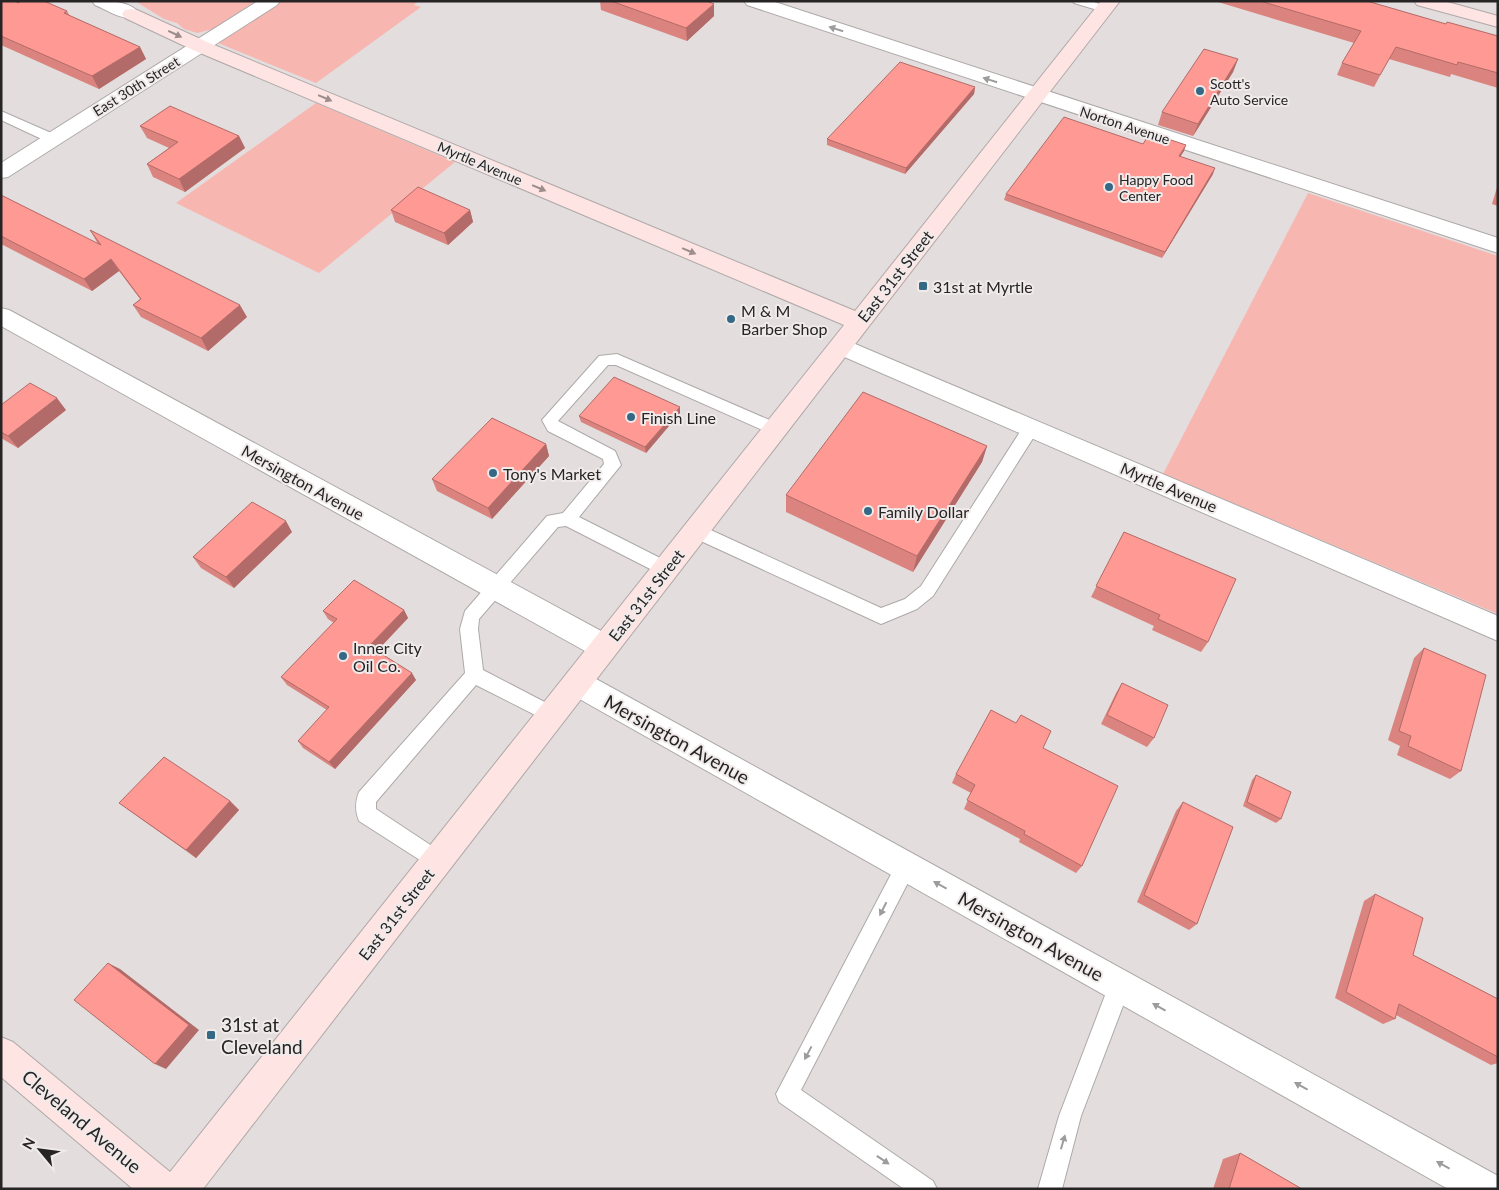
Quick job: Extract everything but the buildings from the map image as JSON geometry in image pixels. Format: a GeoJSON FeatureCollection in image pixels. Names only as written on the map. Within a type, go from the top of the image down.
{"type":"FeatureCollection","features":[{"type":"Feature","properties":{"kind":"main road"},"geometry":{"type":"LineString","coordinates":[[1423,1],[1498,22]]}},
{"type":"Feature","properties":{"kind":"main road","name":"East 31st Street"},"geometry":{"type":"LineString","coordinates":[[180,1189],[1108,5]]}},
{"type":"Feature","properties":{"kind":"main road","name":"Myrtle Avenue"},"geometry":{"type":"LineString","coordinates":[[131,14],[200,46],[860,322]]}},
{"type":"Feature","properties":{"kind":"main road","name":"Cleveland Avenue"},"geometry":{"type":"LineString","coordinates":[[1,1054],[162,1189]]}},
{"type":"Feature","properties":{"kind":"street","name":"Myrtle Avenue"},"geometry":{"type":"LineString","coordinates":[[101,1],[131,14]]}},
{"type":"Feature","properties":{"kind":"street","name":"East 30th Street"},"geometry":{"type":"LineString","coordinates":[[1,172],[271,1]]}},
{"type":"Feature","properties":{"kind":"street","name":"Norton Avenue"},"geometry":{"type":"LineString","coordinates":[[753,1],[1036,96],[1498,246]]}},
{"type":"Feature","properties":{"kind":"street","name":"Mersington Avenue"},"geometry":{"type":"LineString","coordinates":[[1,316],[604,647]]}},
{"type":"Feature","properties":{"kind":"street","name":"Myrtle Avenue"},"geometry":{"type":"LineString","coordinates":[[841,346],[1498,628]]}},
{"type":"Feature","properties":{"kind":"street","name":"Mersington Avenue"},"geometry":{"type":"LineString","coordinates":[[577,683],[1485,1189]]}},
{"type":"Feature","properties":{"kind":"lane"},"geometry":{"type":"LineString","coordinates":[[1078,1],[1108,5]]}},
{"type":"Feature","properties":{"kind":"lane"},"geometry":{"type":"LineString","coordinates":[[1,115],[53,139]]}},
{"type":"Feature","properties":{"kind":"lane"},"geometry":{"type":"LineString","coordinates":[[568,519],[613,465],[610,455],[554,427],[550,420],[604,360],[617,359],[775,429]]}},
{"type":"Feature","properties":{"kind":"lane"},"geometry":{"type":"LineString","coordinates":[[696,531],[881,616],[912,604],[927,591],[1031,428]]}},
{"type":"Feature","properties":{"kind":"lane"},"geometry":{"type":"LineString","coordinates":[[437,861],[366,814],[366,799],[474,675],[469,629],[471,616],[554,521],[568,519],[666,569]]}},
{"type":"Feature","properties":{"kind":"lane"},"geometry":{"type":"LineString","coordinates":[[474,675],[551,716]]}},
{"type":"Feature","properties":{"kind":"lane"},"geometry":{"type":"LineString","coordinates":[[906,866],[787,1094],[925,1189]]}},
{"type":"Feature","properties":{"kind":"lane"},"geometry":{"type":"LineString","coordinates":[[1048,1188],[1070,1116],[1120,985]]}},
{"type":"Feature","properties":{"kind":"shaded area"},"geometry":{"type":"Polygon","coordinates":[[[135,1],[256,1],[213,29],[197,33],[164,19],[135,1]]]}},
{"type":"Feature","properties":{"kind":"shaded area"},"geometry":{"type":"Polygon","coordinates":[[[282,1],[418,1],[414,5],[421,7],[316,83],[218,43],[282,1]]]}},
{"type":"Feature","properties":{"kind":"shaded area"},"geometry":{"type":"Polygon","coordinates":[[[316,103],[455,162],[319,273],[176,203],[316,103]]]}},
{"type":"Feature","properties":{"kind":"shaded area"},"geometry":{"type":"Polygon","coordinates":[[[1308,193],[1498,256],[1498,614],[1163,474],[1308,193]]]}},
{"type":"Feature","properties":{"kind":"place","name":"Scott's Auto Service"},"geometry":{"type":"Point","coordinates":[1200,91]}},
{"type":"Feature","properties":{"kind":"place","name":"Happy Food Center"},"geometry":{"type":"Point","coordinates":[1109,187]}},
{"type":"Feature","properties":{"kind":"place","name":"31st at Myrtle"},"geometry":{"type":"Point","coordinates":[923,286]}},
{"type":"Feature","properties":{"kind":"place","name":"M & M Barber Shop"},"geometry":{"type":"Point","coordinates":[731,319]}},
{"type":"Feature","properties":{"kind":"place","name":"Finish Line"},"geometry":{"type":"Point","coordinates":[631,417]}},
{"type":"Feature","properties":{"kind":"place","name":"Tony's Market"},"geometry":{"type":"Point","coordinates":[493,473]}},
{"type":"Feature","properties":{"kind":"place","name":"Family Dollar"},"geometry":{"type":"Point","coordinates":[868,511]}},
{"type":"Feature","properties":{"kind":"place","name":"Inner City Oil Co."},"geometry":{"type":"Point","coordinates":[343,656]}},
{"type":"Feature","properties":{"kind":"place","name":"31st at Cleveland"},"geometry":{"type":"Point","coordinates":[211,1035]}}]}
